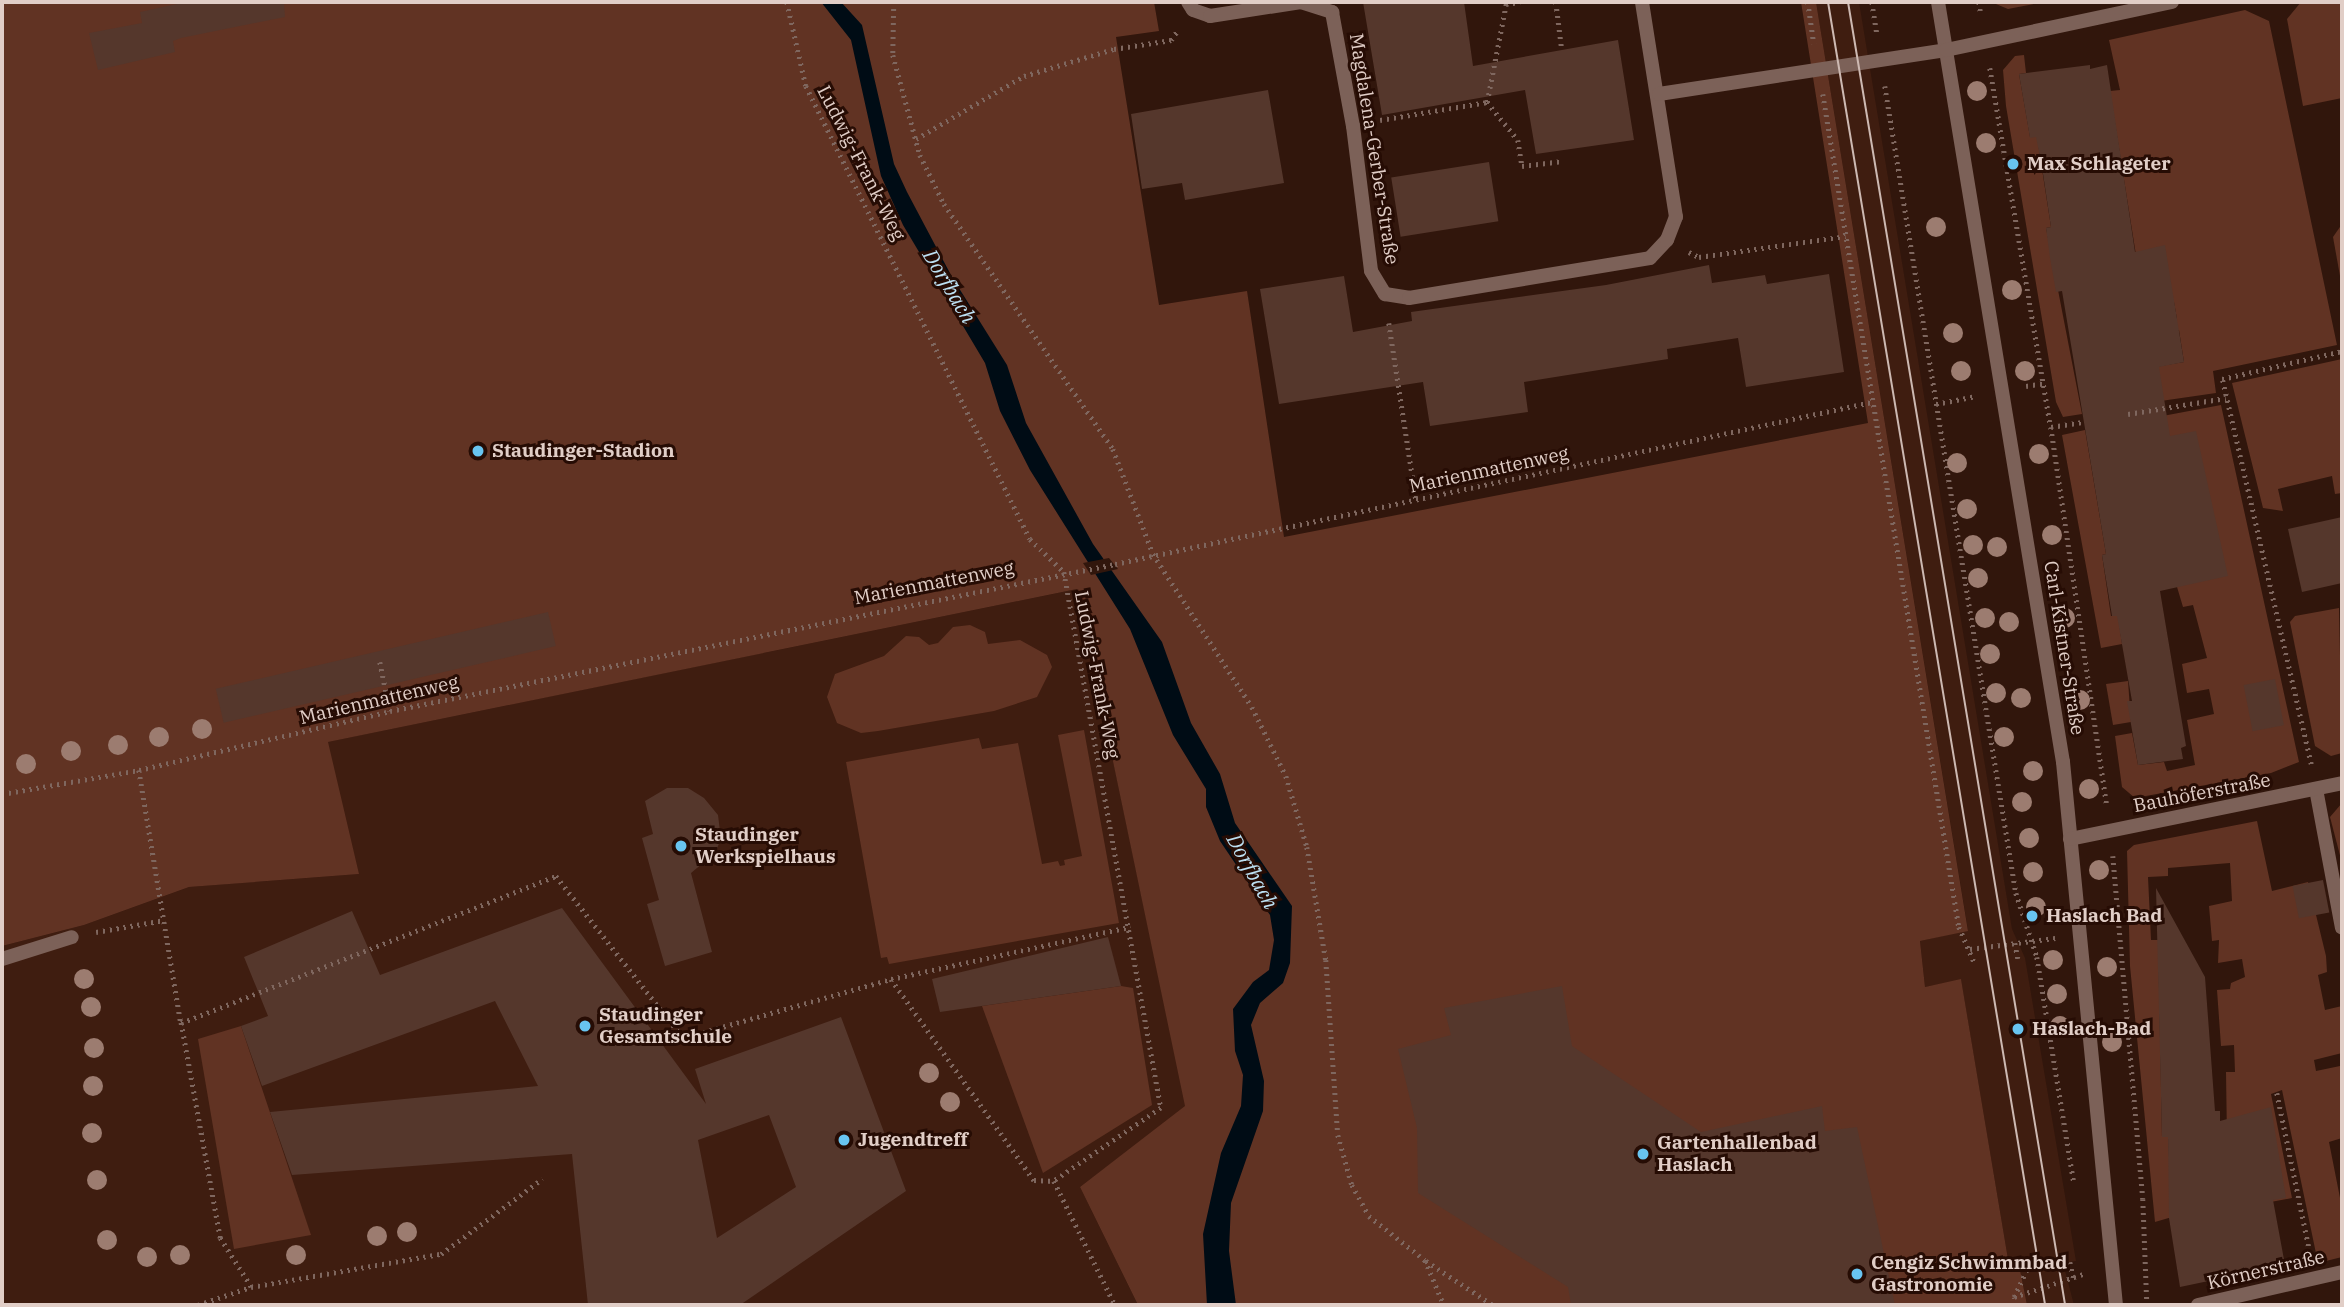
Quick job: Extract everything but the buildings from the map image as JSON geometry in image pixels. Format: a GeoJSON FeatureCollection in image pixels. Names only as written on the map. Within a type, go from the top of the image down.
{"type":"FeatureCollection","features":[{"type":"Feature","properties":{"kind":"street","name":"Magdalena-Gerber-Straße"},"geometry":{"type":"LineString","coordinates":[[1190,6],[1210,16],[1301,2],[1332,12],[1353,126],[1371,271],[1384,295],[1409,298],[1650,258],[1667,240]]}},
{"type":"Feature","properties":{"kind":"street"},"geometry":{"type":"LineString","coordinates":[[1642,2],[1659,94],[1676,217],[1667,240]]}},
{"type":"Feature","properties":{"kind":"street","name":"Carl-Kistner-Straße"},"geometry":{"type":"LineString","coordinates":[[1938,2],[2063,762],[2116,1305]]}},
{"type":"Feature","properties":{"kind":"street"},"geometry":{"type":"LineString","coordinates":[[1659,94],[1946,50],[2172,2]]}},
{"type":"Feature","properties":{"kind":"street","name":"Bauhöferstraße"},"geometry":{"type":"LineString","coordinates":[[2070,839],[2342,783]]}},
{"type":"Feature","properties":{"kind":"street"},"geometry":{"type":"LineString","coordinates":[[2316,789],[2342,928]]}},
{"type":"Feature","properties":{"kind":"street"},"geometry":{"type":"LineString","coordinates":[[2,959],[72,937]]}},
{"type":"Feature","properties":{"kind":"street","name":"Körnerstraße"},"geometry":{"type":"LineString","coordinates":[[2198,1305],[2342,1272]]}},
{"type":"Feature","properties":{"kind":"path","name":"Ludwig-Frank-Weg"},"geometry":{"type":"LineString","coordinates":[[788,2],[806,86],[1030,539],[1064,572],[1161,1108],[1054,1181]]}},
{"type":"Feature","properties":{"kind":"path"},"geometry":{"type":"LineString","coordinates":[[894,2],[893,55],[916,139],[944,204],[1112,449],[1153,554],[1252,707],[1286,776],[1307,847],[1326,960],[1338,1135],[1352,1185],[1369,1216],[1425,1260],[1493,1305]]}},
{"type":"Feature","properties":{"kind":"path"},"geometry":{"type":"LineString","coordinates":[[1487,102],[1506,4],[1520,2]]}},
{"type":"Feature","properties":{"kind":"path"},"geometry":{"type":"LineString","coordinates":[[1556,2],[1562,50]]}},
{"type":"Feature","properties":{"kind":"path"},"geometry":{"type":"LineString","coordinates":[[1808,2],[1959,927],[1975,964]]}},
{"type":"Feature","properties":{"kind":"path"},"geometry":{"type":"LineString","coordinates":[[1872,2],[2016,893],[2037,957],[2075,1190]]}},
{"type":"Feature","properties":{"kind":"path"},"geometry":{"type":"LineString","coordinates":[[1979,2],[2051,427],[2111,831],[2143,1199],[2147,1305]]}},
{"type":"Feature","properties":{"kind":"path"},"geometry":{"type":"LineString","coordinates":[[916,139],[1024,76],[1114,50],[1171,40],[1190,6]]}},
{"type":"Feature","properties":{"kind":"path"},"geometry":{"type":"LineString","coordinates":[[1374,121],[1487,102]]}},
{"type":"Feature","properties":{"kind":"path"},"geometry":{"type":"LineString","coordinates":[[1487,102],[1518,140],[1522,166],[1561,161]]}},
{"type":"Feature","properties":{"kind":"path"},"geometry":{"type":"LineString","coordinates":[[1667,240],[1699,257],[1846,236]]}},
{"type":"Feature","properties":{"kind":"path"},"geometry":{"type":"LineString","coordinates":[[1384,295],[1416,500]]}},
{"type":"Feature","properties":{"kind":"path"},"geometry":{"type":"LineString","coordinates":[[2316,789],[2222,379],[2342,351]]}},
{"type":"Feature","properties":{"kind":"path"},"geometry":{"type":"LineString","coordinates":[[2128,414],[2226,398]]}},
{"type":"Feature","properties":{"kind":"path","name":"Marienmattenweg"},"geometry":{"type":"LineString","coordinates":[[2,794],[139,770],[390,711],[1064,572],[1115,564],[1872,402]]}},
{"type":"Feature","properties":{"kind":"path"},"geometry":{"type":"LineString","coordinates":[[2051,427],[2083,422]]}},
{"type":"Feature","properties":{"kind":"path"},"geometry":{"type":"LineString","coordinates":[[380,662],[390,711]]}},
{"type":"Feature","properties":{"kind":"path"},"geometry":{"type":"LineString","coordinates":[[139,770],[220,1238],[251,1287]]}},
{"type":"Feature","properties":{"kind":"path"},"geometry":{"type":"LineString","coordinates":[[181,1023],[556,876],[683,1038],[891,979],[1130,927]]}},
{"type":"Feature","properties":{"kind":"path"},"geometry":{"type":"LineString","coordinates":[[72,937],[165,920]]}},
{"type":"Feature","properties":{"kind":"path"},"geometry":{"type":"LineString","coordinates":[[1970,949],[2078,934]]}},
{"type":"Feature","properties":{"kind":"path"},"geometry":{"type":"LineString","coordinates":[[2015,943],[2018,959]]}},
{"type":"Feature","properties":{"kind":"path"},"geometry":{"type":"LineString","coordinates":[[891,979],[1034,1180],[1054,1181],[1115,1305]]}},
{"type":"Feature","properties":{"kind":"path"},"geometry":{"type":"LineString","coordinates":[[2277,1094],[2316,1278]]}},
{"type":"Feature","properties":{"kind":"path"},"geometry":{"type":"LineString","coordinates":[[198,1305],[251,1287],[441,1254],[542,1179]]}},
{"type":"Feature","properties":{"kind":"path"},"geometry":{"type":"LineString","coordinates":[[1425,1260],[1444,1305]]}},
{"type":"Feature","properties":{"kind":"path"},"geometry":{"type":"LineString","coordinates":[[2070,1262],[2074,1279]]}},
{"type":"Feature","properties":{"kind":"path"},"geometry":{"type":"LineString","coordinates":[[2084,1263],[2086,1284]]}},
{"type":"Feature","properties":{"kind":"path"},"geometry":{"type":"LineString","coordinates":[[2017,1305],[2014,1297],[2027,1269]]}},
{"type":"Feature","properties":{"kind":"path"},"geometry":{"type":"LineString","coordinates":[[2014,1297],[2074,1279],[2084,1273],[2111,1269]]}},
{"type":"Feature","properties":{"kind":"shaded area"},"geometry":{"type":"Polygon","coordinates":[[[2,2],[1154,2],[1159,31],[1116,37],[1159,305],[1247,291],[1284,537],[1868,423],[1801,2],[1816,2],[1968,931],[1920,941],[1925,987],[1961,979],[2010,1271],[2020,1270],[2027,1305],[1138,1305],[1080,1187],[1185,1106],[1077,589],[328,742],[359,874],[189,887],[84,925],[2,946],[2,2]]]}},
{"type":"Feature","properties":{"kind":"shaded area"},"geometry":{"type":"Polygon","coordinates":[[[1816,2],[1859,2],[2012,929],[2025,958],[2076,1261],[2063,1263],[2074,1305],[2027,1305],[2020,1270],[2010,1271],[1961,980],[1925,987],[1920,941],[1968,930],[1816,2]]]}},
{"type":"Feature","properties":{"kind":"shaded area"},"geometry":{"type":"Polygon","coordinates":[[[1991,2],[2044,2],[2008,9],[1991,2]]]}},
{"type":"Feature","properties":{"kind":"shaded area"},"geometry":{"type":"Polygon","coordinates":[[[2301,2],[2342,2],[2342,98],[2303,106],[2287,19],[2301,2]]]}},
{"type":"Feature","properties":{"kind":"shaded area"},"geometry":{"type":"Polygon","coordinates":[[[2245,10],[2269,21],[2337,345],[2213,371],[2216,393],[2147,403],[2155,367],[2184,362],[2179,330],[2149,335],[2177,319],[2174,302],[2136,255],[2110,91],[2120,90],[2109,40],[2245,10]]]}},
{"type":"Feature","properties":{"kind":"shaded area"},"geometry":{"type":"Polygon","coordinates":[[[2024,55],[2026,73],[2019,74],[2030,137],[2037,137],[2051,227],[2046,228],[2082,414],[2063,417],[2056,402],[2006,106],[2003,70],[2015,56],[2024,55]]]}},
{"type":"Feature","properties":{"kind":"shaded area"},"geometry":{"type":"Polygon","coordinates":[[[2342,224],[2342,287],[2333,237],[2342,224]]]}},
{"type":"Feature","properties":{"kind":"shaded area"},"geometry":{"type":"Polygon","coordinates":[[[2342,359],[2342,493],[2335,494],[2332,476],[2278,489],[2283,511],[2263,508],[2232,383],[2342,359]]]}},
{"type":"Feature","properties":{"kind":"shaded area"},"geometry":{"type":"Polygon","coordinates":[[[2221,405],[2299,762],[2271,773],[2135,798],[2122,787],[2115,736],[2132,733],[2138,765],[2164,762],[2167,771],[2195,765],[2187,720],[2214,714],[2209,689],[2187,693],[2182,664],[2207,658],[2193,605],[2183,607],[2177,587],[2152,418],[2221,405]]]}},
{"type":"Feature","properties":{"kind":"shaded area"},"geometry":{"type":"Polygon","coordinates":[[[2085,430],[2106,554],[2102,555],[2111,616],[2118,616],[2122,644],[2101,648],[2062,435],[2085,430]]]}},
{"type":"Feature","properties":{"kind":"shaded area","name":"Staudinger Gesamtschule"},"geometry":{"type":"Polygon","coordinates":[[[1077,589],[1186,1107],[1080,1187],[1138,1305],[2,1305],[2,946],[84,925],[189,887],[358,874],[327,742],[1077,589]]]}},
{"type":"Feature","properties":{"kind":"shaded area"},"geometry":{"type":"Polygon","coordinates":[[[2339,608],[2342,753],[2331,756],[2315,746],[2290,622],[2295,616],[2339,608]]]}},
{"type":"Feature","properties":{"kind":"shaded area"},"geometry":{"type":"Polygon","coordinates":[[[970,625],[985,632],[988,644],[1020,640],[1047,655],[1052,667],[1037,697],[994,711],[878,731],[861,733],[837,723],[827,697],[835,674],[884,656],[906,636],[919,637],[929,645],[938,643],[953,627],[970,625]]]}},
{"type":"Feature","properties":{"kind":"shaded area"},"geometry":{"type":"Polygon","coordinates":[[[2128,681],[2131,722],[2113,725],[2106,684],[2128,681]]]}},
{"type":"Feature","properties":{"kind":"shaded area"},"geometry":{"type":"Polygon","coordinates":[[[1084,730],[1119,923],[889,964],[887,957],[881,958],[846,762],[979,738],[982,749],[1018,743],[1042,864],[1058,861],[1060,866],[1065,865],[1064,860],[1082,856],[1058,735],[1084,730]]]}},
{"type":"Feature","properties":{"kind":"shaded area"},"geometry":{"type":"Polygon","coordinates":[[[2342,803],[2342,863],[2330,817],[2342,803]]]}},
{"type":"Feature","properties":{"kind":"shaded area"},"geometry":{"type":"Polygon","coordinates":[[[2257,821],[2272,891],[2308,882],[2326,956],[2327,972],[2318,975],[2325,1010],[2342,1006],[2342,1053],[2314,1060],[2316,1071],[2340,1066],[2342,1074],[2342,1138],[2329,1142],[2342,1208],[2342,1257],[2318,1263],[2282,1090],[2271,1094],[2292,1198],[2228,1210],[2226,1072],[2235,1072],[2234,1045],[2221,1046],[2217,990],[2230,989],[2231,983],[2245,977],[2242,959],[2218,963],[2219,940],[2212,941],[2209,906],[2232,901],[2230,863],[2168,868],[2168,876],[2148,877],[2151,940],[2158,940],[2162,1137],[2168,1137],[2172,1217],[2155,1222],[2130,966],[2127,851],[2134,845],[2257,821]]]}},
{"type":"Feature","properties":{"kind":"shaded area"},"geometry":{"type":"Polygon","coordinates":[[[1121,986],[1133,988],[1152,1105],[1043,1173],[982,1006],[1121,986]]]}},
{"type":"Feature","properties":{"kind":"shaded area"},"geometry":{"type":"Polygon","coordinates":[[[241,1026],[311,1235],[234,1249],[198,1039],[241,1026]]]}},
{"type":"Feature","properties":{"kind":"water","name":"Dorfbach"},"geometry":{"type":"Polygon","coordinates":[[[821,2],[841,2],[862,25],[894,164],[907,192],[952,277],[1007,365],[1026,423],[1093,544],[1162,642],[1191,723],[1220,774],[1235,823],[1292,906],[1290,963],[1283,983],[1260,1003],[1251,1025],[1264,1081],[1263,1111],[1231,1203],[1229,1251],[1236,1305],[1207,1305],[1203,1234],[1221,1153],[1241,1106],[1243,1075],[1235,1051],[1233,1009],[1253,982],[1269,970],[1274,940],[1270,915],[1220,841],[1206,807],[1206,789],[1173,735],[1130,629],[1030,470],[1000,411],[985,363],[903,225],[881,176],[851,40],[821,2]]]}},
{"type":"Feature","properties":{"kind":"pier"},"geometry":{"type":"Polygon","coordinates":[[[1109,558],[1118,569],[1091,575],[1083,563],[1109,558]]]}},
{"type":"Feature","properties":{"kind":"tram line"},"geometry":{"type":"LineString","coordinates":[[1828,2],[2045,1305]]}},
{"type":"Feature","properties":{"kind":"tram line"},"geometry":{"type":"LineString","coordinates":[[1848,2],[2065,1305]]}},
{"type":"Feature","properties":{"kind":"place","name":"Max Schlageter"},"geometry":{"type":"Point","coordinates":[2013,164]}},
{"type":"Feature","properties":{"kind":"place","name":"Staudinger-Stadion"},"geometry":{"type":"Point","coordinates":[478,451]}},
{"type":"Feature","properties":{"kind":"place","name":"Staudinger Werkspielhaus"},"geometry":{"type":"Point","coordinates":[681,846]}},
{"type":"Feature","properties":{"kind":"place","name":"Haslach Bad"},"geometry":{"type":"Point","coordinates":[2032,916]}},
{"type":"Feature","properties":{"kind":"place","name":"Staudinger Gesamtschule"},"geometry":{"type":"Point","coordinates":[585,1026]}},
{"type":"Feature","properties":{"kind":"place","name":"Haslach-Bad"},"geometry":{"type":"Point","coordinates":[2018,1029]}},
{"type":"Feature","properties":{"kind":"place","name":"Jugendtreff"},"geometry":{"type":"Point","coordinates":[844,1140]}},
{"type":"Feature","properties":{"kind":"place","name":"Gartenhallenbad Haslach"},"geometry":{"type":"Point","coordinates":[1643,1154]}},
{"type":"Feature","properties":{"kind":"place","name":"Cengiz Schwimmbad Gastronomie"},"geometry":{"type":"Point","coordinates":[1857,1274]}}]}
